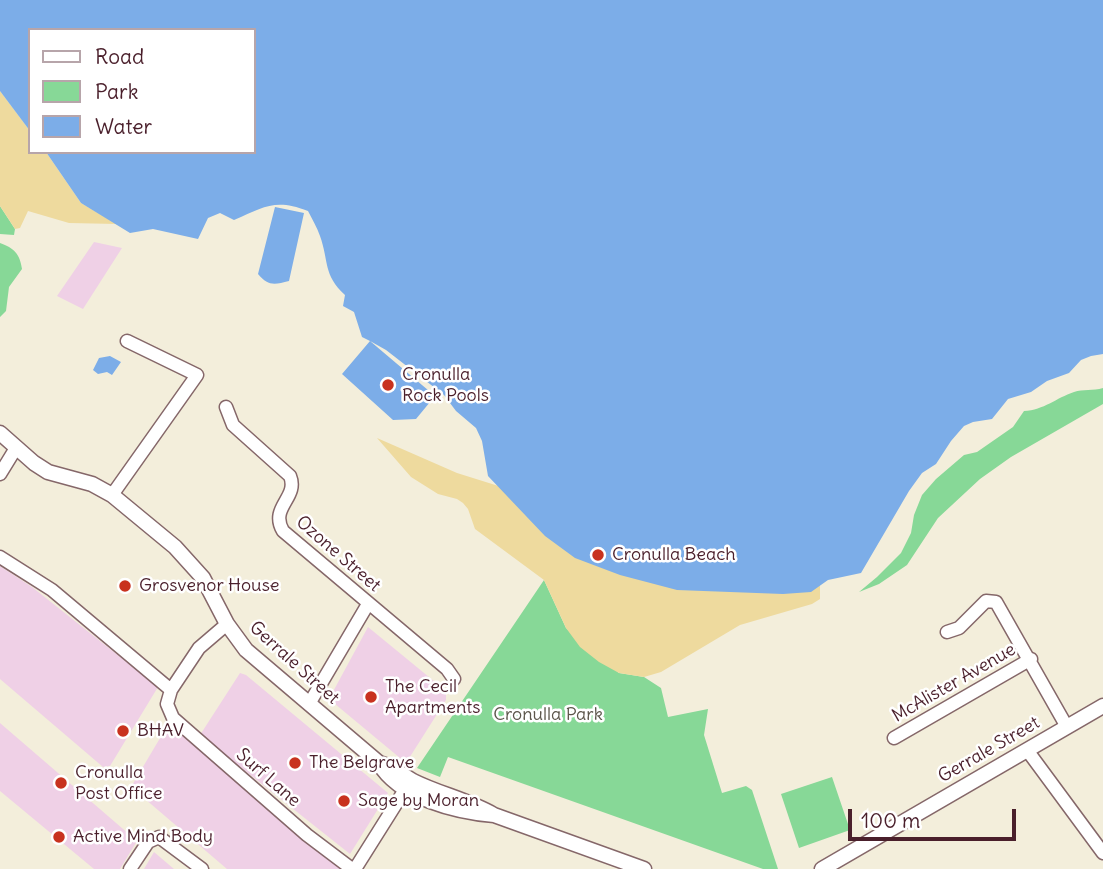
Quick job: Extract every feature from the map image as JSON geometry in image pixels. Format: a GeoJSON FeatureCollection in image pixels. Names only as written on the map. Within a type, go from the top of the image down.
{"type":"FeatureCollection","features":[{"type":"Feature","properties":{"kind":"street"},"geometry":{"type":"LineString","coordinates":[[112,495],[197,375],[127,341]]}},
{"type":"Feature","properties":{"kind":"street","name":"Ozone Street"},"geometry":{"type":"LineString","coordinates":[[226,407],[233,425],[290,476],[293,483],[291,491],[278,515],[283,531],[447,669],[454,678]]}},
{"type":"Feature","properties":{"kind":"street","name":"Gerrale Street"},"geometry":{"type":"LineString","coordinates":[[0,433],[48,472],[92,484],[112,495],[195,567],[227,624],[252,656],[379,763],[386,775],[460,810],[494,815],[644,869]]}},
{"type":"Feature","properties":{"kind":"street"},"geometry":{"type":"LineString","coordinates":[[0,474],[16,448]]}},
{"type":"Feature","properties":{"kind":"street"},"geometry":{"type":"LineString","coordinates":[[0,557],[51,590],[171,690],[199,648],[227,624]]}},
{"type":"Feature","properties":{"kind":"street"},"geometry":{"type":"LineString","coordinates":[[947,632],[959,628],[982,603],[993,600],[999,605],[1031,659],[1067,727]]}},
{"type":"Feature","properties":{"kind":"street"},"geometry":{"type":"LineString","coordinates":[[309,704],[368,604]]}},
{"type":"Feature","properties":{"kind":"street","name":"McAlister Avenue"},"geometry":{"type":"LineString","coordinates":[[894,738],[1031,659]]}},
{"type":"Feature","properties":{"kind":"street","name":"Surf Lane"},"geometry":{"type":"LineString","coordinates":[[171,690],[167,708],[173,718],[307,835],[354,869]]}},
{"type":"Feature","properties":{"kind":"street","name":"Gerrale Street"},"geometry":{"type":"LineString","coordinates":[[821,869],[1103,706]]}},
{"type":"Feature","properties":{"kind":"street"},"geometry":{"type":"LineString","coordinates":[[1027,750],[1103,853]]}},
{"type":"Feature","properties":{"kind":"street"},"geometry":{"type":"LineString","coordinates":[[354,869],[408,785]]}},
{"type":"Feature","properties":{"kind":"street"},"geometry":{"type":"LineString","coordinates":[[130,869],[148,842],[155,837],[172,845],[202,869]]}},
{"type":"Feature","properties":{"kind":"shaded area"},"geometry":{"type":"Polygon","coordinates":[[[94,242],[122,248],[83,309],[57,296],[94,242]]]}},
{"type":"Feature","properties":{"kind":"shaded area"},"geometry":{"type":"Polygon","coordinates":[[[0,566],[32,587],[158,687],[110,766],[103,767],[0,679],[0,566]]]}},
{"type":"Feature","properties":{"kind":"shaded area"},"geometry":{"type":"Polygon","coordinates":[[[368,627],[446,691],[446,700],[406,763],[329,699],[368,627]]]}},
{"type":"Feature","properties":{"kind":"shaded area"},"geometry":{"type":"Polygon","coordinates":[[[240,673],[246,675],[388,793],[350,854],[200,735],[240,673]]]}},
{"type":"Feature","properties":{"kind":"shaded area"},"geometry":{"type":"Polygon","coordinates":[[[0,723],[137,841],[120,869],[94,869],[0,791],[0,723]]]}},
{"type":"Feature","properties":{"kind":"shaded area"},"geometry":{"type":"Polygon","coordinates":[[[169,723],[343,868],[227,869],[131,787],[169,723]]]}},
{"type":"Feature","properties":{"kind":"shaded area"},"geometry":{"type":"Polygon","coordinates":[[[154,852],[174,869],[144,869],[154,852]]]}},
{"type":"Feature","properties":{"kind":"green space"},"geometry":{"type":"Polygon","coordinates":[[[0,206],[15,229],[14,235],[0,234],[0,206]]]}},
{"type":"Feature","properties":{"kind":"green space"},"geometry":{"type":"Polygon","coordinates":[[[0,243],[16,252],[22,269],[9,287],[6,311],[0,317],[0,243]]]}},
{"type":"Feature","properties":{"kind":"green space"},"geometry":{"type":"Polygon","coordinates":[[[1103,388],[1103,404],[1011,457],[980,479],[938,518],[907,565],[879,584],[859,592],[901,553],[911,533],[914,515],[922,495],[964,455],[977,452],[1013,427],[1024,411],[1044,406],[1074,392],[1103,388]]]}},
{"type":"Feature","properties":{"kind":"green space","name":"Cronulla Park"},"geometry":{"type":"Polygon","coordinates":[[[544,580],[566,628],[619,673],[644,677],[661,688],[668,717],[708,709],[704,735],[722,793],[746,786],[752,790],[778,869],[763,869],[448,757],[440,777],[417,768],[544,580]]]}},
{"type":"Feature","properties":{"kind":"green space"},"geometry":{"type":"Polygon","coordinates":[[[832,777],[850,830],[799,848],[781,794],[832,777]]]}},
{"type":"Feature","properties":{"kind":"sand"},"geometry":{"type":"Polygon","coordinates":[[[0,91],[28,128],[28,154],[47,154],[81,203],[117,224],[69,223],[28,211],[20,228],[15,229],[0,206],[0,91]]]}},
{"type":"Feature","properties":{"kind":"sand","name":"Cronulla Beach"},"geometry":{"type":"Polygon","coordinates":[[[377,438],[457,473],[591,515],[820,561],[820,599],[812,604],[740,625],[661,672],[644,677],[619,673],[580,647],[566,628],[544,580],[475,529],[463,503],[438,494],[411,477],[377,438]]]}},
{"type":"Feature","properties":{"kind":"water"},"geometry":{"type":"Polygon","coordinates":[[[0,0],[1103,0],[1103,354],[1081,360],[1069,373],[1047,381],[1031,392],[1008,399],[992,419],[964,426],[936,464],[922,473],[909,491],[861,573],[828,580],[811,592],[783,594],[677,590],[620,575],[575,558],[545,536],[488,476],[482,441],[476,428],[456,411],[444,395],[386,350],[362,337],[354,312],[343,306],[345,295],[333,281],[320,236],[308,211],[278,205],[262,208],[234,220],[220,213],[208,218],[198,239],[153,229],[130,233],[81,203],[47,154],[256,154],[256,28],[28,28],[28,128],[0,91],[0,0]]]}},
{"type":"Feature","properties":{"kind":"water"},"geometry":{"type":"Polygon","coordinates":[[[275,207],[304,213],[289,281],[275,284],[268,283],[258,274],[275,207]]]}},
{"type":"Feature","properties":{"kind":"water","name":"Cronulla Rock Pools"},"geometry":{"type":"Polygon","coordinates":[[[370,341],[435,396],[416,419],[393,420],[342,374],[370,341]]]}},
{"type":"Feature","properties":{"kind":"water"},"geometry":{"type":"Polygon","coordinates":[[[110,356],[121,362],[112,375],[107,372],[98,374],[93,370],[99,358],[110,356]]]}},
{"type":"Feature","properties":{"kind":"place","name":"Cronulla Rock Pools"},"geometry":{"type":"Point","coordinates":[388,385]}},
{"type":"Feature","properties":{"kind":"place","name":"Cronulla Beach"},"geometry":{"type":"Point","coordinates":[598,555]}},
{"type":"Feature","properties":{"kind":"place","name":"Grosvenor House"},"geometry":{"type":"Point","coordinates":[125,586]}},
{"type":"Feature","properties":{"kind":"place","name":"The Cecil Apartments"},"geometry":{"type":"Point","coordinates":[371,697]}},
{"type":"Feature","properties":{"kind":"place","name":"BHAV"},"geometry":{"type":"Point","coordinates":[123,731]}},
{"type":"Feature","properties":{"kind":"place","name":"The Belgrave"},"geometry":{"type":"Point","coordinates":[295,763]}},
{"type":"Feature","properties":{"kind":"place","name":"Cronulla Post Office"},"geometry":{"type":"Point","coordinates":[61,783]}},
{"type":"Feature","properties":{"kind":"place","name":"Sage by Moran"},"geometry":{"type":"Point","coordinates":[344,801]}},
{"type":"Feature","properties":{"kind":"place","name":"Active Mind Body"},"geometry":{"type":"Point","coordinates":[59,837]}}]}
